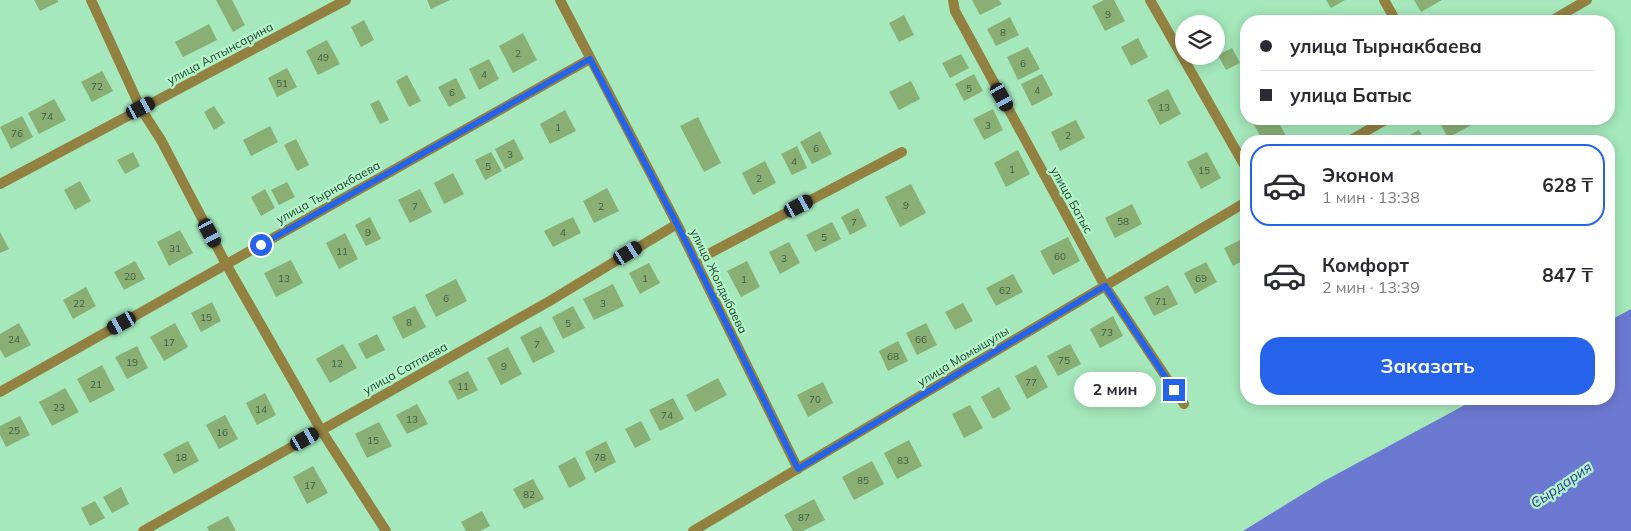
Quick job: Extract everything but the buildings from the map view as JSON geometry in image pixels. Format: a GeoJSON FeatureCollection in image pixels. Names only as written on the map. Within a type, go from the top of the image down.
{"type":"FeatureCollection","features":[{"type":"Feature","properties":{"kind":"street"},"geometry":{"type":"LineString","coordinates":[[91,0],[141,108],[161,140],[226,264],[321,430],[386,531]]}},
{"type":"Feature","properties":{"kind":"street","name":"улица Алтынсарина"},"geometry":{"type":"LineString","coordinates":[[0,184],[346,0]]}},
{"type":"Feature","properties":{"kind":"street","name":"улица Жолдыбаева"},"geometry":{"type":"LineString","coordinates":[[560,0],[677,224],[798,469]]}},
{"type":"Feature","properties":{"kind":"street","name":"улица Батыс"},"geometry":{"type":"LineString","coordinates":[[953,0],[955,11],[1105,286],[1184,404]]}},
{"type":"Feature","properties":{"kind":"street"},"geometry":{"type":"LineString","coordinates":[[1150,0],[1240,158]]}},
{"type":"Feature","properties":{"kind":"street"},"geometry":{"type":"LineString","coordinates":[[1384,0],[1393,15]]}},
{"type":"Feature","properties":{"kind":"street"},"geometry":{"type":"LineString","coordinates":[[1559,15],[1574,3],[1587,0]]}},
{"type":"Feature","properties":{"kind":"street","name":"улица Тырнакбаева"},"geometry":{"type":"LineString","coordinates":[[0,392],[590,59]]}},
{"type":"Feature","properties":{"kind":"street"},"geometry":{"type":"LineString","coordinates":[[1359,135],[1377,125]]}},
{"type":"Feature","properties":{"kind":"street"},"geometry":{"type":"LineString","coordinates":[[695,261],[902,152]]}},
{"type":"Feature","properties":{"kind":"street","name":"улица Момышулы"},"geometry":{"type":"LineString","coordinates":[[693,531],[1240,206]]}},
{"type":"Feature","properties":{"kind":"street","name":"улица Сатпаева"},"geometry":{"type":"LineString","coordinates":[[142,531],[548,302],[677,224]]}},
{"type":"Feature","properties":{"kind":"water","name":"Сырдария"},"geometry":{"type":"Polygon","coordinates":[[[1631,309],[1631,531],[1243,531],[1324,481],[1465,405],[1615,405],[1615,318],[1631,309]]]}},
{"type":"Feature","properties":{"kind":"route"},"geometry":{"type":"LineString","coordinates":[[261,245],[590,59],[677,224],[798,469],[1105,286],[1174,390]]}}]}
